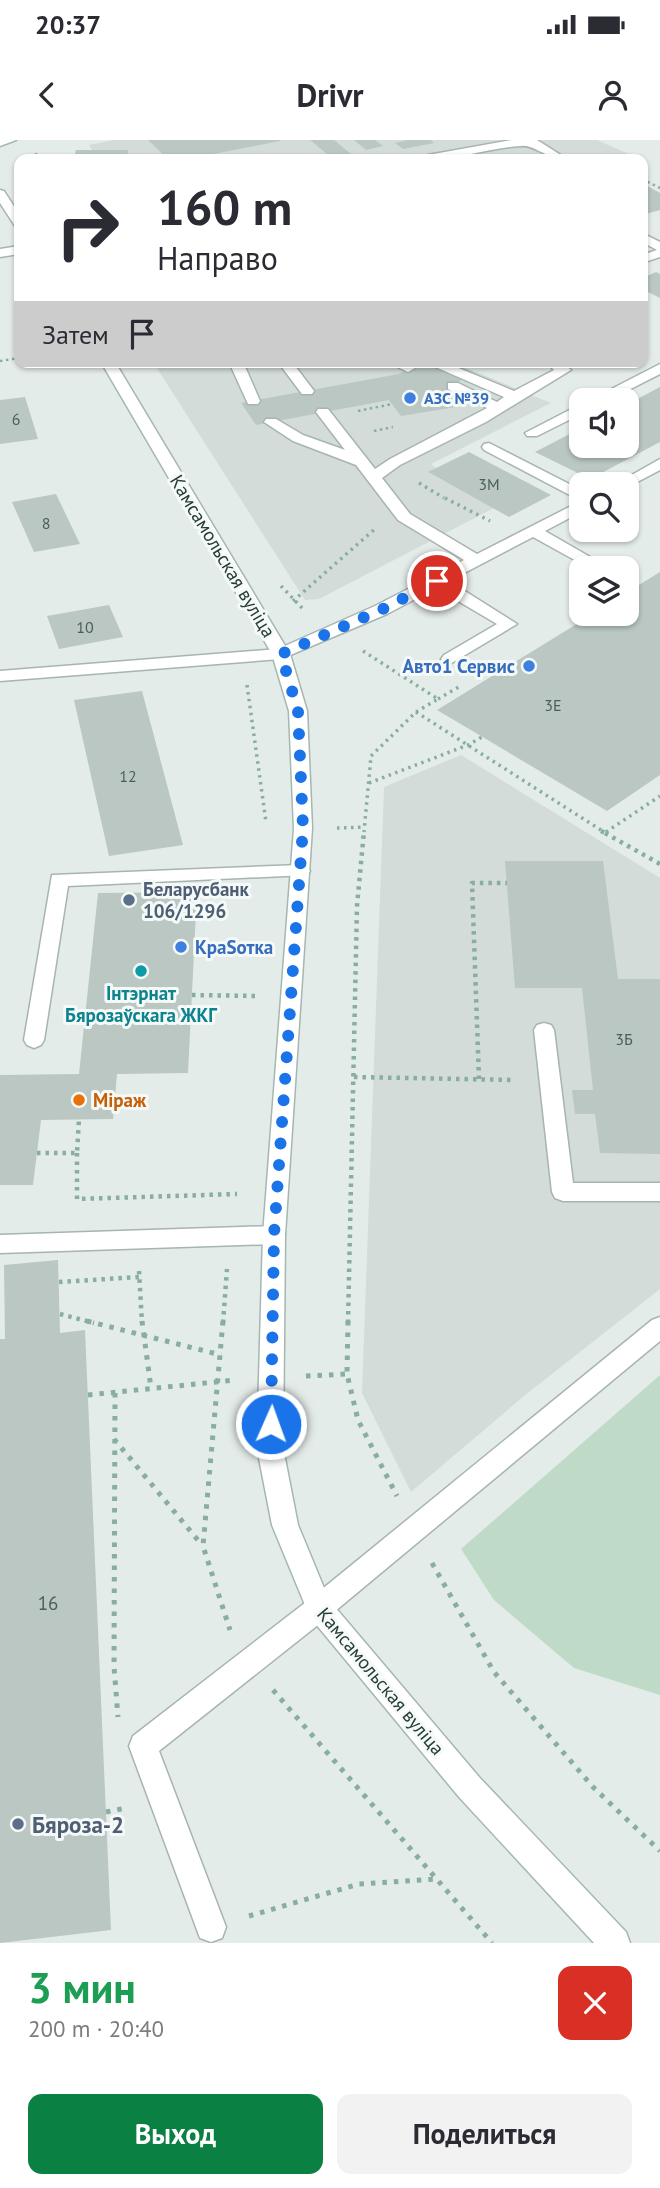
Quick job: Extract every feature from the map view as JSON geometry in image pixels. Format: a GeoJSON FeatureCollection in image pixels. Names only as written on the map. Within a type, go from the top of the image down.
{"type":"FeatureCollection","features":[{"type":"Feature","properties":{"kind":"main road"},"geometry":{"type":"LineString","coordinates":[[0,142],[10,140]]}},
{"type":"Feature","properties":{"kind":"main road"},"geometry":{"type":"LineString","coordinates":[[444,141],[460,153]]}},
{"type":"Feature","properties":{"kind":"main road"},"geometry":{"type":"LineString","coordinates":[[455,154],[529,141],[552,154]]}},
{"type":"Feature","properties":{"kind":"main road"},"geometry":{"type":"LineString","coordinates":[[0,194],[14,215]]}},
{"type":"Feature","properties":{"kind":"main road","name":"Камсамольская вуліца"},"geometry":{"type":"LineString","coordinates":[[112,368],[281,654],[298,711],[303,828],[274,1235],[270,1448],[285,1525],[319,1608],[469,1787],[615,1943]]}},
{"type":"Feature","properties":{"kind":"main road"},"geometry":{"type":"LineString","coordinates":[[239,368],[253,401]]}},
{"type":"Feature","properties":{"kind":"main road"},"geometry":{"type":"LineString","coordinates":[[290,368],[307,391]]}},
{"type":"Feature","properties":{"kind":"main road"},"geometry":{"type":"LineString","coordinates":[[446,368],[515,396]]}},
{"type":"Feature","properties":{"kind":"main road"},"geometry":{"type":"LineString","coordinates":[[374,478],[395,462],[481,419],[496,407],[564,370],[561,368]]}},
{"type":"Feature","properties":{"kind":"main road"},"geometry":{"type":"LineString","coordinates":[[621,388],[660,368]]}},
{"type":"Feature","properties":{"kind":"main road"},"geometry":{"type":"LineString","coordinates":[[453,386],[496,407]]}},
{"type":"Feature","properties":{"kind":"main road"},"geometry":{"type":"LineString","coordinates":[[323,412],[404,517],[477,561]]}},
{"type":"Feature","properties":{"kind":"main road"},"geometry":{"type":"LineString","coordinates":[[532,433],[569,414]]}},
{"type":"Feature","properties":{"kind":"main road"},"geometry":{"type":"LineString","coordinates":[[271,422],[298,438],[362,462]]}},
{"type":"Feature","properties":{"kind":"main road"},"geometry":{"type":"LineString","coordinates":[[489,447],[569,490]]}},
{"type":"Feature","properties":{"kind":"main road"},"geometry":{"type":"LineString","coordinates":[[639,475],[660,464]]}},
{"type":"Feature","properties":{"kind":"main road"},"geometry":{"type":"LineString","coordinates":[[0,676],[281,654],[381,610],[569,513]]}},
{"type":"Feature","properties":{"kind":"main road"},"geometry":{"type":"LineString","coordinates":[[536,532],[580,556]]}},
{"type":"Feature","properties":{"kind":"main road"},"geometry":{"type":"LineString","coordinates":[[437,581],[509,624],[450,659]]}},
{"type":"Feature","properties":{"kind":"main road"},"geometry":{"type":"LineString","coordinates":[[34,1040],[59,880],[300,871]]}},
{"type":"Feature","properties":{"kind":"main road"},"geometry":{"type":"LineString","coordinates":[[544,1030],[563,1192],[660,1192]]}},
{"type":"Feature","properties":{"kind":"main road"},"geometry":{"type":"LineString","coordinates":[[0,1244],[274,1235]]}},
{"type":"Feature","properties":{"kind":"main road"},"geometry":{"type":"LineString","coordinates":[[211,1927],[143,1746],[248,1661],[319,1608],[660,1328]]}},
{"type":"Feature","properties":{"kind":"path"},"geometry":{"type":"LineString","coordinates":[[354,412],[392,404]]}},
{"type":"Feature","properties":{"kind":"path"},"geometry":{"type":"LineString","coordinates":[[358,647],[438,699]]}},
{"type":"Feature","properties":{"kind":"path"},"geometry":{"type":"LineString","coordinates":[[242,657],[267,828],[269,872]]}},
{"type":"Feature","properties":{"kind":"path"},"geometry":{"type":"LineString","coordinates":[[469,681],[416,712],[372,756],[357,906],[347,1374],[358,1420],[414,1531],[494,1672],[593,1787],[660,1851]]}},
{"type":"Feature","properties":{"kind":"path"},"geometry":{"type":"LineString","coordinates":[[416,712],[605,833],[660,864]]}},
{"type":"Feature","properties":{"kind":"path"},"geometry":{"type":"LineString","coordinates":[[369,783],[468,745],[482,737]]}},
{"type":"Feature","properties":{"kind":"path"},"geometry":{"type":"LineString","coordinates":[[605,833],[660,796]]}},
{"type":"Feature","properties":{"kind":"path"},"geometry":{"type":"LineString","coordinates":[[478,1079],[472,883],[507,883]]}},
{"type":"Feature","properties":{"kind":"path"},"geometry":{"type":"LineString","coordinates":[[194,948],[264,947],[263,959]]}},
{"type":"Feature","properties":{"kind":"path"},"geometry":{"type":"LineString","coordinates":[[258,1009],[260,983]]}},
{"type":"Feature","properties":{"kind":"path"},"geometry":{"type":"LineString","coordinates":[[192,995],[259,996]]}},
{"type":"Feature","properties":{"kind":"path"},"geometry":{"type":"LineString","coordinates":[[354,1077],[548,1080]]}},
{"type":"Feature","properties":{"kind":"path"},"geometry":{"type":"LineString","coordinates":[[79,1119],[77,1199],[237,1194]]}},
{"type":"Feature","properties":{"kind":"path"},"geometry":{"type":"LineString","coordinates":[[37,1153],[77,1153]]}},
{"type":"Feature","properties":{"kind":"path"},"geometry":{"type":"LineString","coordinates":[[59,1282],[139,1277],[143,1336],[151,1388]]}},
{"type":"Feature","properties":{"kind":"path"},"geometry":{"type":"LineString","coordinates":[[60,1314],[221,1355]]}},
{"type":"Feature","properties":{"kind":"path"},"geometry":{"type":"LineString","coordinates":[[88,1395],[219,1382]]}},
{"type":"Feature","properties":{"kind":"path"},"geometry":{"type":"LineString","coordinates":[[115,1392],[114,1666],[119,1731]]}},
{"type":"Feature","properties":{"kind":"path"},"geometry":{"type":"LineString","coordinates":[[114,1439],[203,1546]]}},
{"type":"Feature","properties":{"kind":"path"},"geometry":{"type":"LineString","coordinates":[[123,1795],[124,1808]]}},
{"type":"Feature","properties":{"kind":"path"},"geometry":{"type":"LineString","coordinates":[[211,1927],[359,1884],[437,1879]]}},
{"type":"Feature","properties":{"kind":"shaded area"},"geometry":{"type":"Polygon","coordinates":[[[114,140],[597,140],[629,154],[75,154],[76,150],[92,150],[89,145],[114,140]]]}},
{"type":"Feature","properties":{"kind":"shaded area"},"geometry":{"type":"Polygon","coordinates":[[[157,368],[466,368],[551,403],[431,464],[436,468],[429,473],[494,508],[319,599],[305,600],[157,368]]]}},
{"type":"Feature","properties":{"kind":"shaded area"},"geometry":{"type":"Polygon","coordinates":[[[461,755],[660,878],[660,1289],[524,1396],[411,1492],[362,1393],[384,787],[461,755]]]}},
{"type":"Feature","properties":{"kind":"green space"},"geometry":{"type":"Polygon","coordinates":[[[660,1375],[660,1695],[574,1668],[494,1600],[461,1549],[660,1375]]]}},
{"type":"Feature","properties":{"kind":"building"},"geometry":{"type":"Polygon","coordinates":[[[148,140],[280,140],[213,154],[163,154],[148,140]]]}},
{"type":"Feature","properties":{"kind":"building"},"geometry":{"type":"Polygon","coordinates":[[[310,140],[334,140],[351,154],[327,154],[310,140]]]}},
{"type":"Feature","properties":{"kind":"building"},"geometry":{"type":"Polygon","coordinates":[[[354,140],[375,140],[383,146],[366,150],[354,140]]]}},
{"type":"Feature","properties":{"kind":"building"},"geometry":{"type":"Polygon","coordinates":[[[431,140],[434,143],[403,149],[395,143],[431,140]]]}},
{"type":"Feature","properties":{"kind":"building"},"geometry":{"type":"Polygon","coordinates":[[[76,150],[128,150],[128,154],[75,154],[76,150]]]}},
{"type":"Feature","properties":{"kind":"building"},"geometry":{"type":"Polygon","coordinates":[[[648,186],[660,193],[660,210],[648,213],[648,186]]]}},
{"type":"Feature","properties":{"kind":"building"},"geometry":{"type":"Polygon","coordinates":[[[656,272],[660,274],[660,298],[648,292],[648,275],[656,272]]]}},
{"type":"Feature","properties":{"kind":"building"},"geometry":{"type":"Polygon","coordinates":[[[408,368],[439,368],[464,378],[448,390],[462,406],[401,416],[389,400],[256,425],[241,403],[399,374],[408,368]]]}},
{"type":"Feature","properties":{"kind":"building"},"geometry":{"type":"Polygon","coordinates":[[[660,387],[660,442],[639,453],[639,398],[660,387]]]}},
{"type":"Feature","properties":{"kind":"building"},"geometry":{"type":"Polygon","coordinates":[[[25,397],[38,439],[0,444],[0,400],[25,397]]]}},
{"type":"Feature","properties":{"kind":"building"},"geometry":{"type":"Polygon","coordinates":[[[569,434],[569,458],[630,458],[603,472],[576,472],[535,452],[569,434]]]}},
{"type":"Feature","properties":{"kind":"building"},"geometry":{"type":"Polygon","coordinates":[[[469,452],[551,495],[509,517],[428,472],[469,452]]]}},
{"type":"Feature","properties":{"kind":"building"},"geometry":{"type":"Polygon","coordinates":[[[56,494],[80,544],[34,552],[12,502],[56,494]]]}},
{"type":"Feature","properties":{"kind":"building"},"geometry":{"type":"Polygon","coordinates":[[[660,572],[660,775],[607,811],[437,710],[574,626],[639,626],[639,585],[660,572]]]}},
{"type":"Feature","properties":{"kind":"building"},"geometry":{"type":"Polygon","coordinates":[[[109,605],[123,637],[59,649],[47,616],[109,605]]]}},
{"type":"Feature","properties":{"kind":"building"},"geometry":{"type":"Polygon","coordinates":[[[142,691],[183,845],[109,856],[74,700],[142,691]]]}},
{"type":"Feature","properties":{"kind":"building"},"geometry":{"type":"Polygon","coordinates":[[[505,861],[603,861],[618,979],[660,979],[660,1154],[600,1153],[595,1114],[575,1114],[572,1090],[593,1090],[582,988],[515,988],[505,861]]]}},
{"type":"Feature","properties":{"kind":"building","name":"Інтэрнат Бярозаўскага ЖКГ"},"geometry":{"type":"Polygon","coordinates":[[[197,892],[188,1073],[117,1074],[113,1119],[41,1120],[33,1185],[0,1185],[0,1075],[79,1074],[98,893],[197,892]]]}},
{"type":"Feature","properties":{"kind":"building"},"geometry":{"type":"Polygon","coordinates":[[[58,1260],[60,1333],[85,1330],[111,1930],[0,1943],[0,1339],[5,1339],[4,1265],[58,1260]]]}},
{"type":"Feature","properties":{"kind":"place","name":"АЗС №39"},"geometry":{"type":"Point","coordinates":[410,398]}},
{"type":"Feature","properties":{"kind":"place","name":"Авто1 Сервис"},"geometry":{"type":"Point","coordinates":[529,666]}},
{"type":"Feature","properties":{"kind":"place","name":"Беларусбанк 106/1296"},"geometry":{"type":"Point","coordinates":[129,900]}},
{"type":"Feature","properties":{"kind":"place","name":"КраSотка"},"geometry":{"type":"Point","coordinates":[181,947]}},
{"type":"Feature","properties":{"kind":"place","name":"Інтэрнат Бярозаўскага ЖКГ"},"geometry":{"type":"Point","coordinates":[141,971]}},
{"type":"Feature","properties":{"kind":"place","name":"Міраж"},"geometry":{"type":"Point","coordinates":[79,1100]}},
{"type":"Feature","properties":{"kind":"place","name":"Бяроза-2"},"geometry":{"type":"Point","coordinates":[18,1824]}},
{"type":"Feature","properties":{"kind":"route"},"geometry":{"type":"LineString","coordinates":[[271,1424],[274,1235],[303,828],[298,711],[281,654],[381,610],[437,581]]}}]}
